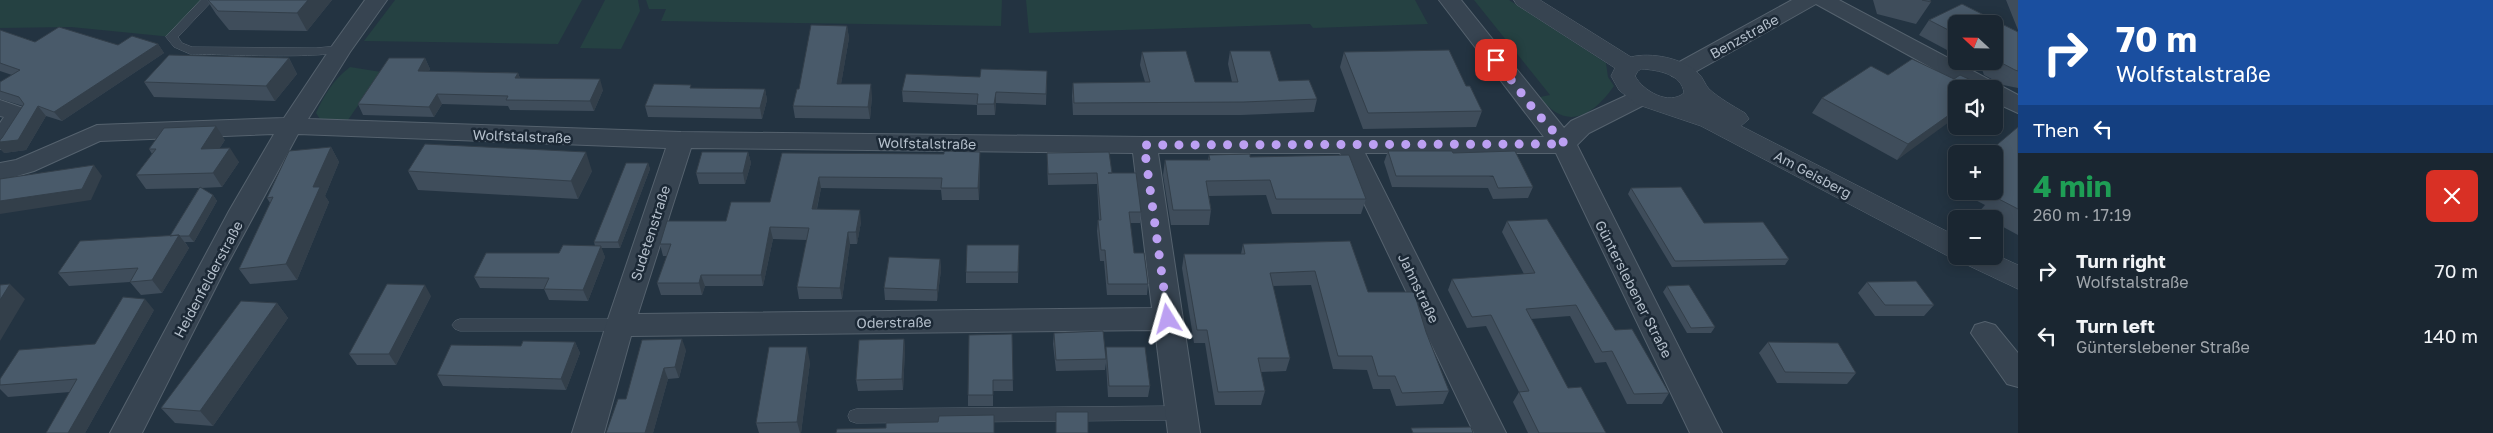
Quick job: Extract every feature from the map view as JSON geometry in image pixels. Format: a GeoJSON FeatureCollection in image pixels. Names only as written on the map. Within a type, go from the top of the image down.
{"type":"FeatureCollection","features":[{"type":"Feature","properties":{"kind":"street"},"geometry":{"type":"LineString","coordinates":[[289,126],[337,50],[376,0]]}},
{"type":"Feature","properties":{"kind":"street","name":"Günterslebener Straße"},"geometry":{"type":"LineString","coordinates":[[1450,0],[1535,111],[1565,144],[1572,165],[1706,433]]}},
{"type":"Feature","properties":{"kind":"street"},"geometry":{"type":"LineString","coordinates":[[1525,0],[1628,66]]}},
{"type":"Feature","properties":{"kind":"street","name":"Benzstraße"},"geometry":{"type":"LineString","coordinates":[[1680,71],[1808,0]]}},
{"type":"Feature","properties":{"kind":"street"},"geometry":{"type":"LineString","coordinates":[[1822,0],[1971,80]]}},
{"type":"Feature","properties":{"kind":"street"},"geometry":{"type":"LineString","coordinates":[[1565,144],[1580,127],[1642,97],[1624,81],[1624,71],[1628,66],[1649,62],[1680,71]]}},
{"type":"Feature","properties":{"kind":"street","name":"Am Geisberg"},"geometry":{"type":"LineString","coordinates":[[1680,71],[1689,78],[1697,92],[1724,112],[1948,235]]}},
{"type":"Feature","properties":{"kind":"street"},"geometry":{"type":"LineString","coordinates":[[1669,105],[1691,101],[1697,92]]}},
{"type":"Feature","properties":{"kind":"street","name":"Am Geisberg"},"geometry":{"type":"LineString","coordinates":[[1642,97],[1710,120],[1948,244]]}},
{"type":"Feature","properties":{"kind":"street"},"geometry":{"type":"LineString","coordinates":[[2003,97],[2018,105]]}},
{"type":"Feature","properties":{"kind":"street"},"geometry":{"type":"LineString","coordinates":[[0,108],[18,114],[0,141]]}},
{"type":"Feature","properties":{"kind":"street","name":"Wolfstalstraße"},"geometry":{"type":"LineString","coordinates":[[0,172],[16,170],[97,133],[289,126],[681,140],[1144,145],[1565,144]]}},
{"type":"Feature","properties":{"kind":"street","name":"Heidenfelderstraße"},"geometry":{"type":"LineString","coordinates":[[126,433],[289,126]]}},
{"type":"Feature","properties":{"kind":"street","name":"Sudetenstraße"},"geometry":{"type":"LineString","coordinates":[[588,433],[620,325],[681,140]]}},
{"type":"Feature","properties":{"kind":"street","name":"Jahnstraße"},"geometry":{"type":"LineString","coordinates":[[1348,144],[1490,433]]}},
{"type":"Feature","properties":{"kind":"street"},"geometry":{"type":"LineString","coordinates":[[1144,145],[1182,423]]}},
{"type":"Feature","properties":{"kind":"street"},"geometry":{"type":"LineString","coordinates":[[1992,265],[2018,277]]}},
{"type":"Feature","properties":{"kind":"street"},"geometry":{"type":"LineString","coordinates":[[1999,265],[2018,277]]}},
{"type":"Feature","properties":{"kind":"street","name":"Oderstraße"},"geometry":{"type":"LineString","coordinates":[[620,325],[1168,319]]}},
{"type":"Feature","properties":{"kind":"street"},"geometry":{"type":"LineString","coordinates":[[1985,333],[2018,375]]}},
{"type":"Feature","properties":{"kind":"lane"},"geometry":{"type":"LineString","coordinates":[[207,0],[172,37],[178,45],[190,50],[316,52],[337,50]]}},
{"type":"Feature","properties":{"kind":"lane"},"geometry":{"type":"LineString","coordinates":[[460,325],[620,325]]}},
{"type":"Feature","properties":{"kind":"lane"},"geometry":{"type":"LineString","coordinates":[[856,416],[1182,423]]}},
{"type":"Feature","properties":{"kind":"green space"},"geometry":{"type":"Polygon","coordinates":[[[0,0],[207,0],[172,37],[71,27],[0,28],[0,0]]]}},
{"type":"Feature","properties":{"kind":"green space"},"geometry":{"type":"Polygon","coordinates":[[[395,0],[582,0],[558,44],[364,41],[395,0]]]}},
{"type":"Feature","properties":{"kind":"green space"},"geometry":{"type":"Polygon","coordinates":[[[605,0],[638,0],[640,11],[621,49],[580,48],[605,0]]]}},
{"type":"Feature","properties":{"kind":"green space"},"geometry":{"type":"Polygon","coordinates":[[[646,0],[1002,0],[1001,26],[661,21],[666,9],[649,9],[646,0]]]}},
{"type":"Feature","properties":{"kind":"green space"},"geometry":{"type":"Polygon","coordinates":[[[1026,0],[1415,0],[1428,24],[1313,28],[1310,24],[1029,33],[1026,0]]]}},
{"type":"Feature","properties":{"kind":"green space"},"geometry":{"type":"Polygon","coordinates":[[[1474,0],[1509,0],[1606,63],[1608,77],[1614,86],[1597,105],[1579,116],[1569,117],[1550,108],[1540,97],[1550,95],[1474,0]]]}},
{"type":"Feature","properties":{"kind":"green space"},"geometry":{"type":"Polygon","coordinates":[[[350,67],[381,72],[348,120],[320,119],[316,113],[322,100],[334,82],[350,67]]]}},
{"type":"Feature","properties":{"kind":"building"},"geometry":{"type":"Polygon","coordinates":[[[208,0],[308,0],[297,13],[218,11],[208,0]]]}},
{"type":"Feature","properties":{"kind":"building"},"geometry":{"type":"Polygon","coordinates":[[[1962,4],[1984,15],[1948,15],[1948,30],[1929,20],[1962,4]]]}},
{"type":"Feature","properties":{"kind":"building"},"geometry":{"type":"Polygon","coordinates":[[[2003,24],[2018,32],[2018,71],[2003,64],[2003,24]]]}},
{"type":"Feature","properties":{"kind":"building"},"geometry":{"type":"Polygon","coordinates":[[[811,25],[847,26],[837,84],[871,84],[868,107],[793,106],[797,89],[799,89],[811,25]]]}},
{"type":"Feature","properties":{"kind":"building"},"geometry":{"type":"Polygon","coordinates":[[[59,27],[118,45],[132,36],[158,44],[54,112],[38,106],[18,140],[0,142],[24,104],[19,97],[0,91],[0,82],[20,70],[0,63],[0,30],[35,42],[59,27]]]}},
{"type":"Feature","properties":{"kind":"building"},"geometry":{"type":"Polygon","coordinates":[[[1449,50],[1466,86],[1470,86],[1482,111],[1368,113],[1344,52],[1449,50]]]}},
{"type":"Feature","properties":{"kind":"building"},"geometry":{"type":"Polygon","coordinates":[[[1186,51],[1195,82],[1238,82],[1230,51],[1270,51],[1279,81],[1309,80],[1317,99],[1244,102],[1074,103],[1073,83],[1150,82],[1142,52],[1186,51]]]}},
{"type":"Feature","properties":{"kind":"building"},"geometry":{"type":"Polygon","coordinates":[[[169,55],[289,58],[266,86],[144,82],[169,55]]]}},
{"type":"Feature","properties":{"kind":"building"},"geometry":{"type":"Polygon","coordinates":[[[389,58],[425,58],[418,71],[518,73],[515,78],[600,79],[590,101],[506,100],[508,96],[437,94],[429,107],[358,104],[389,58]]]}},
{"type":"Feature","properties":{"kind":"building"},"geometry":{"type":"Polygon","coordinates":[[[1912,59],[1954,79],[1960,75],[1971,80],[1948,80],[1948,116],[1908,144],[1822,98],[1871,66],[1888,75],[1912,59]]]}},
{"type":"Feature","properties":{"kind":"building"},"geometry":{"type":"Polygon","coordinates":[[[981,69],[1047,71],[1046,94],[996,92],[994,104],[977,104],[978,94],[902,91],[906,74],[980,77],[981,69]]]}},
{"type":"Feature","properties":{"kind":"building"},"geometry":{"type":"Polygon","coordinates":[[[654,84],[691,85],[690,88],[765,89],[760,108],[645,106],[654,84]]]}},
{"type":"Feature","properties":{"kind":"building"},"geometry":{"type":"Polygon","coordinates":[[[216,126],[201,149],[230,148],[213,173],[136,175],[156,149],[149,149],[164,128],[216,126]]]}},
{"type":"Feature","properties":{"kind":"building"},"geometry":{"type":"Polygon","coordinates":[[[2018,127],[2018,209],[2001,200],[2003,200],[2003,145],[1997,145],[2018,127]]]}},
{"type":"Feature","properties":{"kind":"building"},"geometry":{"type":"Polygon","coordinates":[[[425,144],[586,152],[571,181],[408,171],[425,144]]]}},
{"type":"Feature","properties":{"kind":"building"},"geometry":{"type":"Polygon","coordinates":[[[331,147],[313,187],[320,187],[286,264],[239,269],[273,197],[267,198],[289,151],[331,147]]]}},
{"type":"Feature","properties":{"kind":"building"},"geometry":{"type":"Polygon","coordinates":[[[944,151],[980,152],[978,188],[941,188],[942,178],[819,177],[812,209],[860,210],[856,232],[848,232],[840,288],[797,287],[809,228],[770,227],[761,275],[701,275],[699,283],[657,283],[671,244],[660,244],[667,221],[726,221],[731,202],[770,202],[782,153],[944,154],[944,151]]]}},
{"type":"Feature","properties":{"kind":"building"},"geometry":{"type":"Polygon","coordinates":[[[1388,151],[1452,151],[1453,153],[1515,151],[1533,187],[1498,188],[1493,176],[1396,176],[1388,151]]]}},
{"type":"Feature","properties":{"kind":"building"},"geometry":{"type":"Polygon","coordinates":[[[702,152],[748,152],[743,173],[696,173],[702,152]]]}},
{"type":"Feature","properties":{"kind":"building"},"geometry":{"type":"Polygon","coordinates":[[[1109,152],[1112,173],[1136,173],[1141,212],[1129,212],[1134,253],[1144,253],[1148,284],[1108,284],[1105,250],[1101,250],[1098,220],[1101,220],[1097,173],[1048,174],[1047,153],[1109,152]]]}},
{"type":"Feature","properties":{"kind":"building"},"geometry":{"type":"Polygon","coordinates":[[[1250,154],[1250,157],[1349,155],[1366,199],[1276,199],[1270,180],[1206,181],[1211,210],[1173,210],[1165,160],[1210,160],[1209,155],[1250,154]]]}},
{"type":"Feature","properties":{"kind":"building"},"geometry":{"type":"Polygon","coordinates":[[[626,163],[648,163],[618,242],[594,242],[626,163]]]}},
{"type":"Feature","properties":{"kind":"building"},"geometry":{"type":"Polygon","coordinates":[[[94,165],[82,189],[0,201],[0,179],[94,165]]]}},
{"type":"Feature","properties":{"kind":"building"},"geometry":{"type":"Polygon","coordinates":[[[200,187],[213,195],[189,236],[170,236],[200,187]]]}},
{"type":"Feature","properties":{"kind":"building"},"geometry":{"type":"Polygon","coordinates":[[[1681,187],[1704,223],[1763,222],[1789,259],[1675,261],[1631,188],[1681,187]]]}},
{"type":"Feature","properties":{"kind":"building"},"geometry":{"type":"Polygon","coordinates":[[[1547,219],[1615,330],[1632,329],[1669,393],[1634,394],[1612,351],[1602,352],[1576,305],[1526,309],[1568,388],[1581,387],[1606,433],[1539,433],[1519,392],[1529,391],[1491,315],[1472,317],[1452,279],[1535,273],[1507,221],[1547,219]]]}},
{"type":"Feature","properties":{"kind":"building"},"geometry":{"type":"Polygon","coordinates":[[[179,235],[152,280],[130,282],[138,268],[58,273],[80,241],[179,235]]]}},
{"type":"Feature","properties":{"kind":"building"},"geometry":{"type":"Polygon","coordinates":[[[1350,241],[1368,292],[1414,292],[1426,332],[1449,391],[1402,393],[1395,376],[1378,376],[1372,356],[1338,356],[1315,271],[1270,273],[1290,358],[1258,358],[1265,391],[1218,392],[1207,330],[1197,330],[1184,254],[1245,254],[1243,244],[1350,241]]]}},
{"type":"Feature","properties":{"kind":"building"},"geometry":{"type":"Polygon","coordinates":[[[563,245],[601,246],[583,290],[544,289],[549,278],[474,277],[486,253],[559,253],[563,245]]]}},
{"type":"Feature","properties":{"kind":"building"},"geometry":{"type":"Polygon","coordinates":[[[967,245],[1019,245],[1018,272],[966,272],[967,245]]]}},
{"type":"Feature","properties":{"kind":"building"},"geometry":{"type":"Polygon","coordinates":[[[889,257],[940,259],[937,290],[884,288],[889,257]]]}},
{"type":"Feature","properties":{"kind":"building"},"geometry":{"type":"Polygon","coordinates":[[[1916,281],[1934,305],[1885,305],[1867,282],[1916,281]]]}},
{"type":"Feature","properties":{"kind":"building"},"geometry":{"type":"Polygon","coordinates":[[[10,284],[0,300],[0,285],[10,284]]]}},
{"type":"Feature","properties":{"kind":"building"},"geometry":{"type":"Polygon","coordinates":[[[387,284],[425,285],[389,354],[349,354],[387,284]]]}},
{"type":"Feature","properties":{"kind":"building"},"geometry":{"type":"Polygon","coordinates":[[[1689,285],[1715,327],[1691,328],[1667,286],[1689,285]]]}},
{"type":"Feature","properties":{"kind":"building"},"geometry":{"type":"Polygon","coordinates":[[[123,297],[145,299],[68,433],[46,433],[77,379],[0,385],[0,379],[19,350],[95,344],[123,297]]]}},
{"type":"Feature","properties":{"kind":"building"},"geometry":{"type":"Polygon","coordinates":[[[241,301],[277,303],[200,411],[161,408],[241,301]]]}},
{"type":"Feature","properties":{"kind":"building"},"geometry":{"type":"Polygon","coordinates":[[[1103,331],[1106,359],[1056,360],[1054,333],[1103,331]]]}},
{"type":"Feature","properties":{"kind":"building"},"geometry":{"type":"Polygon","coordinates":[[[1012,334],[1013,380],[993,380],[993,395],[968,395],[969,335],[1012,334]]]}},
{"type":"Feature","properties":{"kind":"building"},"geometry":{"type":"Polygon","coordinates":[[[682,339],[675,367],[664,368],[645,433],[606,433],[618,399],[626,399],[642,340],[682,339]]]}},
{"type":"Feature","properties":{"kind":"building"},"geometry":{"type":"Polygon","coordinates":[[[904,339],[902,379],[856,380],[859,340],[904,339]]]}},
{"type":"Feature","properties":{"kind":"building"},"geometry":{"type":"Polygon","coordinates":[[[523,341],[575,342],[561,379],[437,375],[451,345],[521,346],[523,341]]]}},
{"type":"Feature","properties":{"kind":"building"},"geometry":{"type":"Polygon","coordinates":[[[1768,342],[1838,343],[1856,373],[1785,372],[1768,342]]]}},
{"type":"Feature","properties":{"kind":"building"},"geometry":{"type":"Polygon","coordinates":[[[769,347],[807,347],[797,422],[756,423],[769,347]]]}},
{"type":"Feature","properties":{"kind":"building"},"geometry":{"type":"Polygon","coordinates":[[[1106,347],[1145,347],[1150,386],[1109,386],[1106,347]]]}},
{"type":"Feature","properties":{"kind":"building"},"geometry":{"type":"Polygon","coordinates":[[[1056,412],[1088,412],[1088,433],[1056,433],[1056,412]]]}},
{"type":"Feature","properties":{"kind":"building"},"geometry":{"type":"Polygon","coordinates":[[[994,415],[994,433],[836,433],[837,429],[886,428],[886,423],[938,422],[939,416],[994,415]]]}},
{"type":"Feature","properties":{"kind":"building"},"geometry":{"type":"Polygon","coordinates":[[[1471,427],[1473,433],[1413,433],[1411,428],[1471,427]]]}},
{"type":"Feature","properties":{"kind":"route"},"geometry":{"type":"LineString","coordinates":[[1168,319],[1144,145],[1565,144],[1535,111],[1496,60]]}}]}
